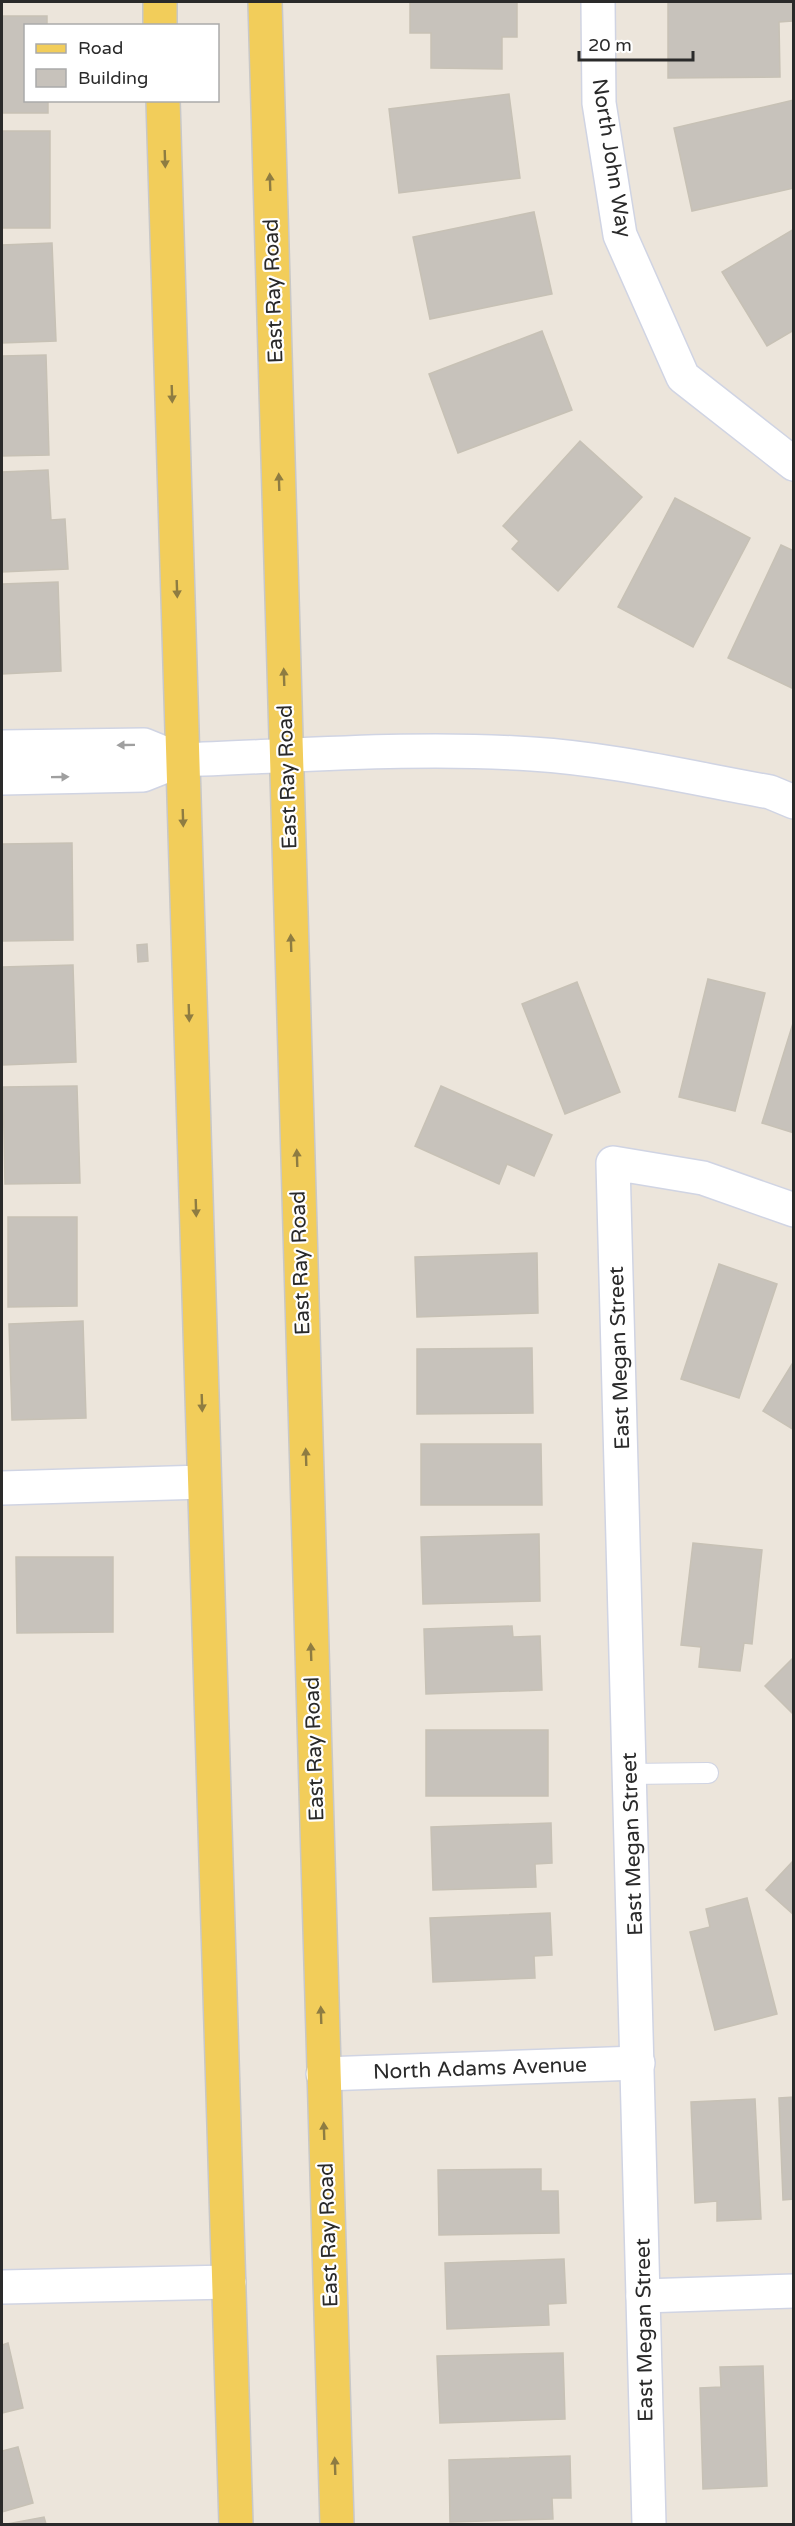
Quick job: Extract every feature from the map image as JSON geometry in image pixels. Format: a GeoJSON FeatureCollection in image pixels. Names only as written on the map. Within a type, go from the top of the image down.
{"type":"FeatureCollection","features":[{"type":"Feature","properties":{"kind":"main road"},"geometry":{"type":"LineString","coordinates":[[160,2],[160,24]]}},
{"type":"Feature","properties":{"kind":"main road","name":"East Ray Road"},"geometry":{"type":"LineString","coordinates":[[265,2],[336,2524]]}},
{"type":"Feature","properties":{"kind":"main road"},"geometry":{"type":"LineString","coordinates":[[163,102],[236,2524]]}},
{"type":"Feature","properties":{"kind":"street","name":"North John Way"},"geometry":{"type":"LineString","coordinates":[[598,2],[599,103],[620,235],[682,377],[794,464]]}},
{"type":"Feature","properties":{"kind":"street"},"geometry":{"type":"LineString","coordinates":[[2,747],[144,745],[182,760]]}},
{"type":"Feature","properties":{"kind":"street"},"geometry":{"type":"LineString","coordinates":[[2,778],[143,775],[182,760],[424,751],[531,754],[580,759],[770,792],[794,802]]}},
{"type":"Feature","properties":{"kind":"street","name":"East Megan Street"},"geometry":{"type":"LineString","coordinates":[[649,2524],[614,1163],[703,1178],[794,1210]]}},
{"type":"Feature","properties":{"kind":"street"},"geometry":{"type":"LineString","coordinates":[[2,1488],[204,1482]]}},
{"type":"Feature","properties":{"kind":"street","name":"North Adams Avenue"},"geometry":{"type":"LineString","coordinates":[[322,2074],[638,2063]]}},
{"type":"Feature","properties":{"kind":"street"},"geometry":{"type":"LineString","coordinates":[[2,2287],[229,2282]]}},
{"type":"Feature","properties":{"kind":"street"},"geometry":{"type":"LineString","coordinates":[[643,2296],[794,2291]]}},
{"type":"Feature","properties":{"kind":"lane"},"geometry":{"type":"LineString","coordinates":[[630,1774],[708,1773]]}},
{"type":"Feature","properties":{"kind":"building"},"geometry":{"type":"Polygon","coordinates":[[[410,2],[517,2],[517,37],[502,37],[502,69],[431,68],[431,33],[410,33],[410,2]]]}},
{"type":"Feature","properties":{"kind":"building"},"geometry":{"type":"Polygon","coordinates":[[[668,2],[792,2],[792,21],[779,22],[780,77],[668,78],[668,2]]]}},
{"type":"Feature","properties":{"kind":"building"},"geometry":{"type":"Polygon","coordinates":[[[2,16],[47,16],[47,24],[24,24],[24,102],[48,102],[48,113],[2,113],[2,16]]]}},
{"type":"Feature","properties":{"kind":"building"},"geometry":{"type":"Polygon","coordinates":[[[509,94],[520,178],[399,193],[389,109],[509,94]]]}},
{"type":"Feature","properties":{"kind":"building"},"geometry":{"type":"Polygon","coordinates":[[[794,100],[794,188],[692,211],[674,128],[794,100]]]}},
{"type":"Feature","properties":{"kind":"building"},"geometry":{"type":"Polygon","coordinates":[[[2,131],[50,131],[50,228],[2,228],[2,131]]]}},
{"type":"Feature","properties":{"kind":"building"},"geometry":{"type":"Polygon","coordinates":[[[534,212],[552,294],[430,319],[413,237],[534,212]]]}},
{"type":"Feature","properties":{"kind":"building"},"geometry":{"type":"Polygon","coordinates":[[[794,229],[794,330],[767,346],[722,272],[794,229]]]}},
{"type":"Feature","properties":{"kind":"building"},"geometry":{"type":"Polygon","coordinates":[[[52,243],[56,341],[2,343],[2,245],[52,243]]]}},
{"type":"Feature","properties":{"kind":"building"},"geometry":{"type":"Polygon","coordinates":[[[542,331],[572,410],[458,453],[429,374],[542,331]]]}},
{"type":"Feature","properties":{"kind":"building"},"geometry":{"type":"Polygon","coordinates":[[[46,355],[49,455],[2,456],[2,356],[46,355]]]}},
{"type":"Feature","properties":{"kind":"building"},"geometry":{"type":"Polygon","coordinates":[[[580,441],[642,497],[558,591],[512,549],[519,541],[503,526],[580,441]]]}},
{"type":"Feature","properties":{"kind":"building"},"geometry":{"type":"Polygon","coordinates":[[[48,470],[51,520],[65,519],[68,569],[2,572],[2,472],[48,470]]]}},
{"type":"Feature","properties":{"kind":"building"},"geometry":{"type":"Polygon","coordinates":[[[675,498],[750,538],[693,647],[618,607],[675,498]]]}},
{"type":"Feature","properties":{"kind":"building"},"geometry":{"type":"Polygon","coordinates":[[[781,545],[794,551],[794,689],[728,658],[781,545]]]}},
{"type":"Feature","properties":{"kind":"building"},"geometry":{"type":"Polygon","coordinates":[[[58,582],[61,671],[2,674],[2,584],[58,582]]]}},
{"type":"Feature","properties":{"kind":"building"},"geometry":{"type":"Polygon","coordinates":[[[72,843],[73,940],[2,941],[2,844],[72,843]]]}},
{"type":"Feature","properties":{"kind":"building"},"geometry":{"type":"Polygon","coordinates":[[[147,944],[148,961],[138,962],[137,945],[147,944]]]}},
{"type":"Feature","properties":{"kind":"building"},"geometry":{"type":"Polygon","coordinates":[[[73,965],[76,1062],[3,1065],[2,967],[73,965]]]}},
{"type":"Feature","properties":{"kind":"building"},"geometry":{"type":"Polygon","coordinates":[[[708,979],[765,993],[735,1111],[679,1097],[708,979]]]}},
{"type":"Feature","properties":{"kind":"building"},"geometry":{"type":"Polygon","coordinates":[[[577,982],[620,1092],[565,1114],[522,1004],[577,982]]]}},
{"type":"Feature","properties":{"kind":"building"},"geometry":{"type":"Polygon","coordinates":[[[794,1020],[794,1133],[762,1123],[794,1020]]]}},
{"type":"Feature","properties":{"kind":"building"},"geometry":{"type":"Polygon","coordinates":[[[77,1086],[80,1183],[5,1184],[3,1087],[77,1086]]]}},
{"type":"Feature","properties":{"kind":"building"},"geometry":{"type":"Polygon","coordinates":[[[441,1086],[552,1135],[534,1176],[507,1164],[499,1184],[415,1146],[441,1086]]]}},
{"type":"Feature","properties":{"kind":"building"},"geometry":{"type":"Polygon","coordinates":[[[8,1217],[77,1217],[77,1306],[8,1307],[8,1217]]]}},
{"type":"Feature","properties":{"kind":"building"},"geometry":{"type":"Polygon","coordinates":[[[537,1253],[538,1313],[417,1317],[415,1257],[537,1253]]]}},
{"type":"Feature","properties":{"kind":"building"},"geometry":{"type":"Polygon","coordinates":[[[719,1264],[777,1284],[739,1398],[681,1379],[719,1264]]]}},
{"type":"Feature","properties":{"kind":"building"},"geometry":{"type":"Polygon","coordinates":[[[83,1321],[86,1418],[12,1420],[9,1324],[83,1321]]]}},
{"type":"Feature","properties":{"kind":"building"},"geometry":{"type":"Polygon","coordinates":[[[532,1348],[533,1413],[417,1414],[417,1349],[532,1348]]]}},
{"type":"Feature","properties":{"kind":"building"},"geometry":{"type":"Polygon","coordinates":[[[794,1361],[794,1430],[763,1411],[794,1361]]]}},
{"type":"Feature","properties":{"kind":"building"},"geometry":{"type":"Polygon","coordinates":[[[421,1444],[541,1444],[542,1505],[421,1505],[421,1444]]]}},
{"type":"Feature","properties":{"kind":"building"},"geometry":{"type":"Polygon","coordinates":[[[539,1534],[540,1601],[423,1604],[421,1537],[539,1534]]]}},
{"type":"Feature","properties":{"kind":"building"},"geometry":{"type":"Polygon","coordinates":[[[693,1543],[762,1550],[752,1644],[744,1643],[740,1671],[699,1667],[701,1647],[681,1645],[693,1543]]]}},
{"type":"Feature","properties":{"kind":"building"},"geometry":{"type":"Polygon","coordinates":[[[16,1557],[113,1557],[113,1632],[17,1633],[16,1557]]]}},
{"type":"Feature","properties":{"kind":"building"},"geometry":{"type":"Polygon","coordinates":[[[512,1626],[513,1637],[540,1636],[542,1690],[426,1694],[424,1629],[512,1626]]]}},
{"type":"Feature","properties":{"kind":"building"},"geometry":{"type":"Polygon","coordinates":[[[794,1657],[794,1715],[765,1686],[794,1657]]]}},
{"type":"Feature","properties":{"kind":"building"},"geometry":{"type":"Polygon","coordinates":[[[426,1730],[548,1730],[548,1796],[426,1796],[426,1730]]]}},
{"type":"Feature","properties":{"kind":"building"},"geometry":{"type":"Polygon","coordinates":[[[551,1823],[552,1863],[535,1864],[536,1887],[433,1890],[431,1827],[551,1823]]]}},
{"type":"Feature","properties":{"kind":"building"},"geometry":{"type":"Polygon","coordinates":[[[794,1860],[794,1915],[766,1890],[794,1860]]]}},
{"type":"Feature","properties":{"kind":"building"},"geometry":{"type":"Polygon","coordinates":[[[747,1898],[777,2014],[715,2030],[690,1932],[710,1927],[706,1909],[747,1898]]]}},
{"type":"Feature","properties":{"kind":"building"},"geometry":{"type":"Polygon","coordinates":[[[550,1913],[552,1955],[534,1956],[535,1978],[433,1982],[430,1918],[550,1913]]]}},
{"type":"Feature","properties":{"kind":"building"},"geometry":{"type":"Polygon","coordinates":[[[794,2097],[794,2199],[783,2200],[779,2098],[794,2097]]]}},
{"type":"Feature","properties":{"kind":"building"},"geometry":{"type":"Polygon","coordinates":[[[755,2099],[761,2219],[717,2221],[717,2201],[695,2203],[691,2102],[755,2099]]]}},
{"type":"Feature","properties":{"kind":"building"},"geometry":{"type":"Polygon","coordinates":[[[541,2169],[541,2191],[558,2191],[559,2233],[439,2235],[438,2170],[541,2169]]]}},
{"type":"Feature","properties":{"kind":"building"},"geometry":{"type":"Polygon","coordinates":[[[564,2259],[566,2303],[548,2304],[549,2325],[447,2329],[445,2263],[564,2259]]]}},
{"type":"Feature","properties":{"kind":"building"},"geometry":{"type":"Polygon","coordinates":[[[8,2343],[23,2408],[2,2413],[2,2345],[8,2343]]]}},
{"type":"Feature","properties":{"kind":"building"},"geometry":{"type":"Polygon","coordinates":[[[563,2353],[565,2419],[440,2423],[437,2356],[563,2353]]]}},
{"type":"Feature","properties":{"kind":"building"},"geometry":{"type":"Polygon","coordinates":[[[763,2366],[767,2486],[703,2489],[700,2388],[721,2387],[720,2367],[763,2366]]]}},
{"type":"Feature","properties":{"kind":"building"},"geometry":{"type":"Polygon","coordinates":[[[18,2447],[33,2503],[2,2512],[2,2451],[18,2447]]]}},
{"type":"Feature","properties":{"kind":"building"},"geometry":{"type":"Polygon","coordinates":[[[570,2456],[571,2498],[552,2498],[553,2519],[450,2522],[449,2460],[570,2456]]]}},
{"type":"Feature","properties":{"kind":"building"},"geometry":{"type":"Polygon","coordinates":[[[44,2517],[46,2524],[7,2524],[44,2517]]]}}]}
